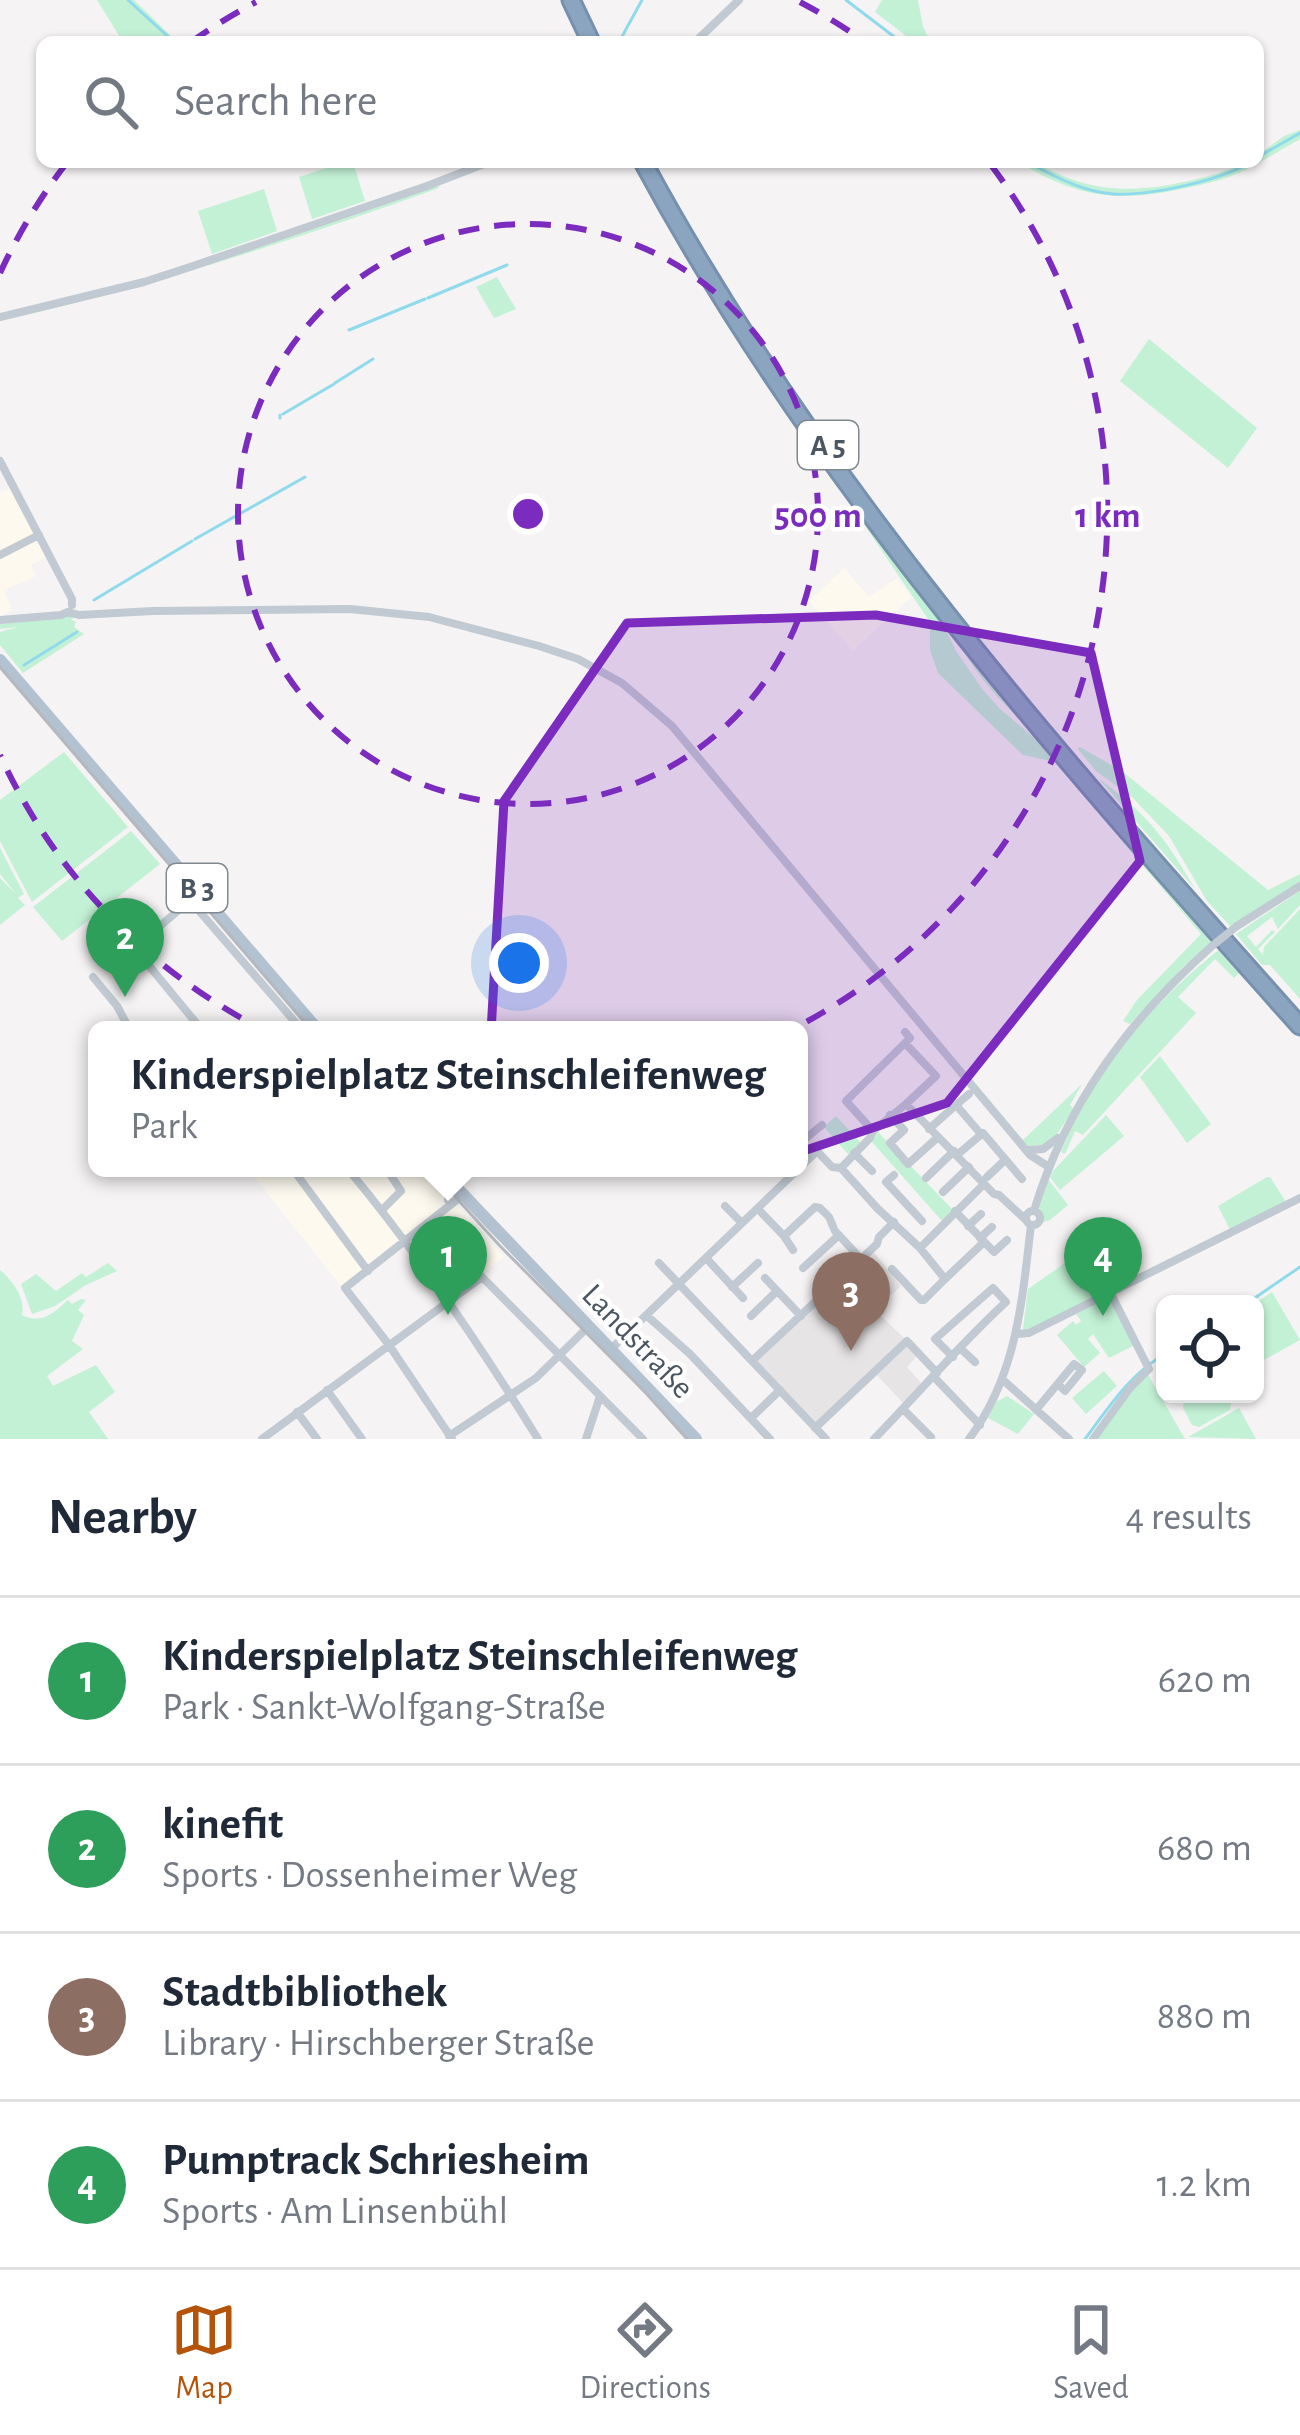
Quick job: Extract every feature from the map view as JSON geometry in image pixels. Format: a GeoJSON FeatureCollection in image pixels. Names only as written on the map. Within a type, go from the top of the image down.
{"type":"FeatureCollection","features":[{"type":"Feature","properties":{"kind":"highway"},"geometry":{"type":"LineString","coordinates":[[567,0],[584,36]]}},
{"type":"Feature","properties":{"kind":"highway","name":"A 5"},"geometry":{"type":"LineString","coordinates":[[650,168],[688,243],[754,349],[870,515],[1085,783],[1300,1026]]}},
{"type":"Feature","properties":{"kind":"highway","name":"A 5"},"geometry":{"type":"LineString","coordinates":[[651,168],[772,362],[904,548],[1070,754],[1300,1015]]}},
{"type":"Feature","properties":{"kind":"main road","name":"B 3"},"geometry":{"type":"LineString","coordinates":[[0,660],[310,1021]]}},
{"type":"Feature","properties":{"kind":"main road","name":"Landstraße"},"geometry":{"type":"LineString","coordinates":[[446,1177],[574,1311],[584,1331],[610,1349],[696,1439]]}},
{"type":"Feature","properties":{"kind":"street"},"geometry":{"type":"LineString","coordinates":[[701,36],[739,0]]}},
{"type":"Feature","properties":{"kind":"street"},"geometry":{"type":"LineString","coordinates":[[0,317],[144,282],[474,168]]}},
{"type":"Feature","properties":{"kind":"street"},"geometry":{"type":"LineString","coordinates":[[0,462],[72,599],[68,611]]}},
{"type":"Feature","properties":{"kind":"street"},"geometry":{"type":"LineString","coordinates":[[0,555],[39,535]]}},
{"type":"Feature","properties":{"kind":"street"},"geometry":{"type":"LineString","coordinates":[[2,621],[68,611],[386,611],[470,626],[560,652],[595,668],[673,725],[1029,1150],[1049,1165]]}},
{"type":"Feature","properties":{"kind":"street"},"geometry":{"type":"LineString","coordinates":[[969,1439],[1007,1388],[1017,1334],[1027,1217],[1084,1094],[1156,999],[1237,926],[1300,886]]}},
{"type":"Feature","properties":{"kind":"street"},"geometry":{"type":"LineString","coordinates":[[195,1021],[136,948],[193,903],[294,1021]]}},
{"type":"Feature","properties":{"kind":"street"},"geometry":{"type":"LineString","coordinates":[[93,977],[125,1021]]}},
{"type":"Feature","properties":{"kind":"street"},"geometry":{"type":"LineString","coordinates":[[841,1168],[872,1131],[938,1079],[905,1037],[846,1101],[872,1131]]}},
{"type":"Feature","properties":{"kind":"street"},"geometry":{"type":"LineString","coordinates":[[929,1129],[969,1094]]}},
{"type":"Feature","properties":{"kind":"street"},"geometry":{"type":"LineString","coordinates":[[906,1103],[1027,1217]]}},
{"type":"Feature","properties":{"kind":"street"},"geometry":{"type":"LineString","coordinates":[[956,1105],[1022,1179]]}},
{"type":"Feature","properties":{"kind":"street"},"geometry":{"type":"LineString","coordinates":[[890,1115],[907,1134],[890,1143],[908,1164],[937,1137]]}},
{"type":"Feature","properties":{"kind":"street"},"geometry":{"type":"LineString","coordinates":[[808,1137],[821,1125]]}},
{"type":"Feature","properties":{"kind":"street"},"geometry":{"type":"LineString","coordinates":[[926,1178],[980,1133]]}},
{"type":"Feature","properties":{"kind":"street"},"geometry":{"type":"LineString","coordinates":[[1029,1150],[1046,1148],[1063,1133]]}},
{"type":"Feature","properties":{"kind":"street"},"geometry":{"type":"LineString","coordinates":[[808,1144],[832,1167],[841,1168],[945,1279]]}},
{"type":"Feature","properties":{"kind":"street"},"geometry":{"type":"LineString","coordinates":[[808,1160],[817,1151]]}},
{"type":"Feature","properties":{"kind":"street"},"geometry":{"type":"LineString","coordinates":[[854,1153],[872,1171]]}},
{"type":"Feature","properties":{"kind":"street"},"geometry":{"type":"LineString","coordinates":[[920,1248],[1005,1160]]}},
{"type":"Feature","properties":{"kind":"street"},"geometry":{"type":"LineString","coordinates":[[943,1192],[969,1167]]}},
{"type":"Feature","properties":{"kind":"street"},"geometry":{"type":"LineString","coordinates":[[894,1174],[886,1182],[922,1221]]}},
{"type":"Feature","properties":{"kind":"street"},"geometry":{"type":"LineString","coordinates":[[299,1177],[368,1270]]}},
{"type":"Feature","properties":{"kind":"street"},"geometry":{"type":"LineString","coordinates":[[354,1177],[511,1396],[536,1436],[524,1439]]}},
{"type":"Feature","properties":{"kind":"street"},"geometry":{"type":"LineString","coordinates":[[382,1210],[401,1191],[392,1177]]}},
{"type":"Feature","properties":{"kind":"street"},"geometry":{"type":"LineString","coordinates":[[610,1349],[791,1177]]}},
{"type":"Feature","properties":{"kind":"street"},"geometry":{"type":"LineString","coordinates":[[442,1213],[449,1180]]}},
{"type":"Feature","properties":{"kind":"street"},"geometry":{"type":"LineString","coordinates":[[448,1201],[463,1195]]}},
{"type":"Feature","properties":{"kind":"street"},"geometry":{"type":"LineString","coordinates":[[463,1195],[345,1288],[449,1438],[511,1396],[584,1331]]}},
{"type":"Feature","properties":{"kind":"street"},"geometry":{"type":"LineString","coordinates":[[1017,1334],[1029,1334],[1300,1198]]}},
{"type":"Feature","properties":{"kind":"street"},"geometry":{"type":"LineString","coordinates":[[886,1214],[902,1201]]}},
{"type":"Feature","properties":{"kind":"street"},"geometry":{"type":"LineString","coordinates":[[725,1206],[742,1223]]}},
{"type":"Feature","properties":{"kind":"street"},"geometry":{"type":"LineString","coordinates":[[784,1236],[817,1207],[861,1259]]}},
{"type":"Feature","properties":{"kind":"street"},"geometry":{"type":"LineString","coordinates":[[758,1209],[793,1250]]}},
{"type":"Feature","properties":{"kind":"street"},"geometry":{"type":"LineString","coordinates":[[955,1211],[994,1252],[1007,1240]]}},
{"type":"Feature","properties":{"kind":"street"},"geometry":{"type":"LineString","coordinates":[[968,1226],[981,1214]]}},
{"type":"Feature","properties":{"kind":"street"},"geometry":{"type":"LineString","coordinates":[[753,1360],[878,1244],[879,1236],[894,1222]]}},
{"type":"Feature","properties":{"kind":"street"},"geometry":{"type":"LineString","coordinates":[[892,1269],[922,1300],[992,1227]]}},
{"type":"Feature","properties":{"kind":"street"},"geometry":{"type":"LineString","coordinates":[[803,1268],[839,1235]]}},
{"type":"Feature","properties":{"kind":"street"},"geometry":{"type":"LineString","coordinates":[[706,1258],[742,1298]]}},
{"type":"Feature","properties":{"kind":"street"},"geometry":{"type":"LineString","coordinates":[[659,1263],[826,1439]]}},
{"type":"Feature","properties":{"kind":"street"},"geometry":{"type":"LineString","coordinates":[[732,1287],[758,1263]]}},
{"type":"Feature","properties":{"kind":"street"},"geometry":{"type":"LineString","coordinates":[[262,1439],[482,1277],[643,1439]]}},
{"type":"Feature","properties":{"kind":"street"},"geometry":{"type":"LineString","coordinates":[[765,1278],[801,1316]]}},
{"type":"Feature","properties":{"kind":"street"},"geometry":{"type":"LineString","coordinates":[[875,1439],[1006,1301],[990,1288],[921,1357]]}},
{"type":"Feature","properties":{"kind":"street"},"geometry":{"type":"LineString","coordinates":[[752,1316],[777,1291]]}},
{"type":"Feature","properties":{"kind":"street"},"geometry":{"type":"LineString","coordinates":[[1093,1439],[1148,1366],[1111,1294]]}},
{"type":"Feature","properties":{"kind":"street"},"geometry":{"type":"LineString","coordinates":[[646,1315],[770,1439]]}},
{"type":"Feature","properties":{"kind":"street"},"geometry":{"type":"LineString","coordinates":[[815,1428],[907,1341],[980,1425]]}},
{"type":"Feature","properties":{"kind":"street"},"geometry":{"type":"LineString","coordinates":[[937,1341],[975,1362]]}},
{"type":"Feature","properties":{"kind":"street"},"geometry":{"type":"LineString","coordinates":[[1036,1410],[1058,1384]]}},
{"type":"Feature","properties":{"kind":"street"},"geometry":{"type":"LineString","coordinates":[[1007,1388],[1070,1439]]}},
{"type":"Feature","properties":{"kind":"street"},"geometry":{"type":"LineString","coordinates":[[327,1390],[362,1439]]}},
{"type":"Feature","properties":{"kind":"street"},"geometry":{"type":"LineString","coordinates":[[751,1418],[780,1390]]}},
{"type":"Feature","properties":{"kind":"street"},"geometry":{"type":"LineString","coordinates":[[591,1435],[600,1396]]}},
{"type":"Feature","properties":{"kind":"street"},"geometry":{"type":"LineString","coordinates":[[903,1408],[931,1437]]}},
{"type":"Feature","properties":{"kind":"street"},"geometry":{"type":"LineString","coordinates":[[297,1412],[317,1439]]}},
{"type":"Feature","properties":{"kind":"highlighted area"},"geometry":{"type":"Polygon","coordinates":[[[876,615],[1091,653],[1140,861],[947,1103],[758,1166],[490,1050],[504,801],[627,623],[876,615]]]}},
{"type":"Feature","properties":{"kind":"shaded area"},"geometry":{"type":"Polygon","coordinates":[[[11,488],[47,557],[31,565],[36,576],[4,590],[12,610],[0,617],[0,493],[11,488]]]}},
{"type":"Feature","properties":{"kind":"shaded area"},"geometry":{"type":"Polygon","coordinates":[[[844,568],[869,597],[897,578],[911,597],[853,651],[809,601],[844,568]]]}},
{"type":"Feature","properties":{"kind":"shaded area"},"geometry":{"type":"Polygon","coordinates":[[[254,1177],[431,1177],[504,1257],[460,1290],[448,1276],[437,1283],[406,1240],[342,1287],[254,1177]]]}},
{"type":"Feature","properties":{"kind":"shaded area"},"geometry":{"type":"Polygon","coordinates":[[[872,1250],[901,1286],[876,1309],[845,1276],[872,1250]]]}},
{"type":"Feature","properties":{"kind":"shaded area"},"geometry":{"type":"Polygon","coordinates":[[[843,1279],[906,1340],[815,1424],[757,1362],[843,1279]]]}},
{"type":"Feature","properties":{"kind":"shaded area"},"geometry":{"type":"Polygon","coordinates":[[[908,1346],[917,1356],[907,1367],[922,1384],[903,1403],[877,1375],[908,1346]]]}},
{"type":"Feature","properties":{"kind":"green space"},"geometry":{"type":"Polygon","coordinates":[[[97,0],[134,0],[171,36],[119,36],[97,0]]]}},
{"type":"Feature","properties":{"kind":"green space"},"geometry":{"type":"Polygon","coordinates":[[[882,0],[918,0],[928,36],[906,36],[875,12],[882,0]]]}},
{"type":"Feature","properties":{"kind":"green space"},"geometry":{"type":"Polygon","coordinates":[[[1300,130],[1300,139],[1264,159],[1264,151],[1300,130]]]}},
{"type":"Feature","properties":{"kind":"green space"},"geometry":{"type":"Polygon","coordinates":[[[327,168],[355,168],[365,201],[312,219],[299,177],[327,168]]]}},
{"type":"Feature","properties":{"kind":"green space"},"geometry":{"type":"Polygon","coordinates":[[[1029,168],[1046,168],[1079,182],[1122,189],[1165,186],[1248,168],[1214,182],[1124,196],[1087,192],[1029,168]]]}},
{"type":"Feature","properties":{"kind":"green space"},"geometry":{"type":"Polygon","coordinates":[[[439,188],[221,261],[107,294],[439,188]]]}},
{"type":"Feature","properties":{"kind":"green space"},"geometry":{"type":"Polygon","coordinates":[[[264,189],[277,231],[212,254],[198,211],[264,189]]]}},
{"type":"Feature","properties":{"kind":"green space"},"geometry":{"type":"Polygon","coordinates":[[[497,277],[516,309],[494,318],[476,287],[497,277]]]}},
{"type":"Feature","properties":{"kind":"green space"},"geometry":{"type":"Polygon","coordinates":[[[1149,339],[1257,428],[1228,468],[1120,381],[1149,339]]]}},
{"type":"Feature","properties":{"kind":"green space"},"geometry":{"type":"Polygon","coordinates":[[[833,474],[938,614],[983,690],[1056,756],[1215,939],[1130,1024],[1123,1021],[1137,1000],[1201,934],[1055,762],[1023,755],[938,673],[930,650],[930,622],[833,474]]]}},
{"type":"Feature","properties":{"kind":"green space"},"geometry":{"type":"Polygon","coordinates":[[[76,616],[71,620],[76,622],[74,627],[84,634],[23,673],[0,645],[0,632],[18,627],[0,629],[0,624],[76,616]]]}},
{"type":"Feature","properties":{"kind":"green space"},"geometry":{"type":"Polygon","coordinates":[[[946,621],[1039,736],[986,683],[946,621]]]}},
{"type":"Feature","properties":{"kind":"green space"},"geometry":{"type":"Polygon","coordinates":[[[1080,747],[1123,772],[1268,890],[1300,874],[1300,883],[1231,927],[1207,901],[1169,836],[1133,798],[1096,771],[1080,747]]]}},
{"type":"Feature","properties":{"kind":"green space"},"geometry":{"type":"Polygon","coordinates":[[[64,752],[128,827],[32,902],[0,841],[0,800],[64,752]]]}},
{"type":"Feature","properties":{"kind":"green space"},"geometry":{"type":"Polygon","coordinates":[[[1098,778],[1154,828],[1195,889],[1098,778]]]}},
{"type":"Feature","properties":{"kind":"green space"},"geometry":{"type":"Polygon","coordinates":[[[131,831],[160,864],[62,941],[33,907],[131,831]]]}},
{"type":"Feature","properties":{"kind":"green space"},"geometry":{"type":"Polygon","coordinates":[[[0,848],[25,905],[0,925],[0,878],[16,894],[0,874],[0,848]]]}},
{"type":"Feature","properties":{"kind":"green space"},"geometry":{"type":"Polygon","coordinates":[[[1300,891],[1300,905],[1278,929],[1272,917],[1247,936],[1256,947],[1275,932],[1258,949],[1263,955],[1264,947],[1300,909],[1300,999],[1236,934],[1300,891]]]}},
{"type":"Feature","properties":{"kind":"green space"},"geometry":{"type":"Polygon","coordinates":[[[1220,949],[1228,951],[1256,981],[1251,985],[1239,973],[1234,978],[1215,959],[1178,997],[1196,1013],[1083,1135],[1075,1131],[1065,1154],[1061,1152],[1090,1094],[1127,1040],[1220,949]]]}},
{"type":"Feature","properties":{"kind":"green space"},"geometry":{"type":"Polygon","coordinates":[[[938,1039],[1023,1140],[1082,1084],[1056,1136],[1043,1147],[1024,1144],[938,1039]]]}},
{"type":"Feature","properties":{"kind":"green space"},"geometry":{"type":"Polygon","coordinates":[[[1160,1056],[1211,1124],[1187,1143],[1140,1077],[1160,1056]]]}},
{"type":"Feature","properties":{"kind":"green space"},"geometry":{"type":"Polygon","coordinates":[[[1106,1115],[1124,1136],[1060,1190],[1050,1177],[1053,1171],[1106,1115]]]}},
{"type":"Feature","properties":{"kind":"green space"},"geometry":{"type":"Polygon","coordinates":[[[836,1116],[861,1143],[848,1154],[824,1127],[836,1116]]]}},
{"type":"Feature","properties":{"kind":"green space"},"geometry":{"type":"Polygon","coordinates":[[[878,1132],[953,1210],[942,1221],[872,1142],[878,1132]]]}},
{"type":"Feature","properties":{"kind":"green space"},"geometry":{"type":"Polygon","coordinates":[[[1267,1177],[1286,1202],[1231,1232],[1218,1206],[1267,1177]]]}},
{"type":"Feature","properties":{"kind":"green space"},"geometry":{"type":"Polygon","coordinates":[[[1048,1179],[1068,1205],[1041,1223],[1040,1206],[1048,1179]]]}},
{"type":"Feature","properties":{"kind":"green space"},"geometry":{"type":"Polygon","coordinates":[[[1095,1242],[1124,1284],[1025,1333],[1028,1289],[1095,1242]]]}},
{"type":"Feature","properties":{"kind":"green space"},"geometry":{"type":"Polygon","coordinates":[[[108,1263],[117,1271],[32,1314],[21,1284],[36,1274],[56,1291],[108,1263]]]}},
{"type":"Feature","properties":{"kind":"green space"},"geometry":{"type":"Polygon","coordinates":[[[0,1270],[20,1296],[22,1315],[29,1318],[47,1316],[68,1300],[72,1304],[86,1300],[78,1310],[84,1315],[72,1341],[83,1349],[47,1376],[53,1386],[96,1365],[115,1392],[89,1412],[108,1439],[0,1439],[0,1270]]]}},
{"type":"Feature","properties":{"kind":"green space"},"geometry":{"type":"Polygon","coordinates":[[[1272,1292],[1300,1340],[1264,1360],[1264,1297],[1272,1292]]]}},
{"type":"Feature","properties":{"kind":"green space"},"geometry":{"type":"Polygon","coordinates":[[[1107,1298],[1135,1345],[1109,1358],[1093,1334],[1088,1339],[1100,1353],[1084,1367],[1057,1335],[1073,1321],[1076,1325],[1081,1321],[1076,1314],[1107,1298]]]}},
{"type":"Feature","properties":{"kind":"green space"},"geometry":{"type":"Polygon","coordinates":[[[1104,1371],[1117,1386],[1086,1414],[1072,1398],[1104,1371]]]}},
{"type":"Feature","properties":{"kind":"green space"},"geometry":{"type":"Polygon","coordinates":[[[1147,1373],[1156,1389],[1156,1403],[1164,1403],[1185,1439],[1095,1439],[1147,1373]]]}},
{"type":"Feature","properties":{"kind":"green space"},"geometry":{"type":"Polygon","coordinates":[[[1007,1396],[1034,1414],[1018,1434],[988,1418],[996,1402],[1007,1396]]]}},
{"type":"Feature","properties":{"kind":"green space"},"geometry":{"type":"Polygon","coordinates":[[[1184,1403],[1231,1404],[1230,1410],[1199,1427],[1192,1425],[1184,1403]]]}},
{"type":"Feature","properties":{"kind":"green space"},"geometry":{"type":"Polygon","coordinates":[[[1239,1408],[1256,1439],[1188,1437],[1239,1408]]]}},
{"type":"Feature","properties":{"kind":"waterway"},"geometry":{"type":"LineString","coordinates":[[128,0],[167,36]]}},
{"type":"Feature","properties":{"kind":"waterway"},"geometry":{"type":"LineString","coordinates":[[622,36],[642,0]]}},
{"type":"Feature","properties":{"kind":"waterway"},"geometry":{"type":"LineString","coordinates":[[846,0],[893,36]]}},
{"type":"Feature","properties":{"kind":"waterway"},"geometry":{"type":"LineString","coordinates":[[1264,154],[1300,133]]}},
{"type":"Feature","properties":{"kind":"waterway"},"geometry":{"type":"LineString","coordinates":[[1039,168],[1082,187],[1128,194],[1203,181],[1239,168]]}},
{"type":"Feature","properties":{"kind":"waterway"},"geometry":{"type":"LineString","coordinates":[[428,298],[507,265]]}},
{"type":"Feature","properties":{"kind":"waterway"},"geometry":{"type":"LineString","coordinates":[[349,330],[425,299]]}},
{"type":"Feature","properties":{"kind":"waterway"},"geometry":{"type":"LineString","coordinates":[[335,383],[373,359]]}},
{"type":"Feature","properties":{"kind":"waterway"},"geometry":{"type":"LineString","coordinates":[[283,414],[334,384]]}},
{"type":"Feature","properties":{"kind":"waterway"},"geometry":{"type":"LineString","coordinates":[[195,539],[305,477]]}},
{"type":"Feature","properties":{"kind":"waterway"},"geometry":{"type":"LineString","coordinates":[[94,600],[192,541]]}},
{"type":"Feature","properties":{"kind":"waterway"},"geometry":{"type":"LineString","coordinates":[[24,665],[77,632]]}},
{"type":"Feature","properties":{"kind":"waterway"},"geometry":{"type":"LineString","coordinates":[[1259,1295],[1300,1267]]}},
{"type":"Feature","properties":{"kind":"waterway"},"geometry":{"type":"LineString","coordinates":[[1085,1439],[1131,1381],[1156,1360]]}},
{"type":"Feature","properties":{"kind":"railway"},"geometry":{"type":"LineString","coordinates":[[0,667],[303,1021]]}},
{"type":"Feature","properties":{"kind":"railway"},"geometry":{"type":"LineString","coordinates":[[437,1177],[687,1439]]}},
{"type":"Feature","properties":{"kind":"place","name":"kinefit"},"geometry":{"type":"Point","coordinates":[125,997]}},
{"type":"Feature","properties":{"kind":"place","name":"Kinderspielplatz Steinschleifenweg"},"geometry":{"type":"Point","coordinates":[448,1315]}},
{"type":"Feature","properties":{"kind":"place","name":"Pumptrack Schriesheim"},"geometry":{"type":"Point","coordinates":[1103,1316]}},
{"type":"Feature","properties":{"kind":"place","name":"Stadtbibliothek"},"geometry":{"type":"Point","coordinates":[851,1351]}}]}
